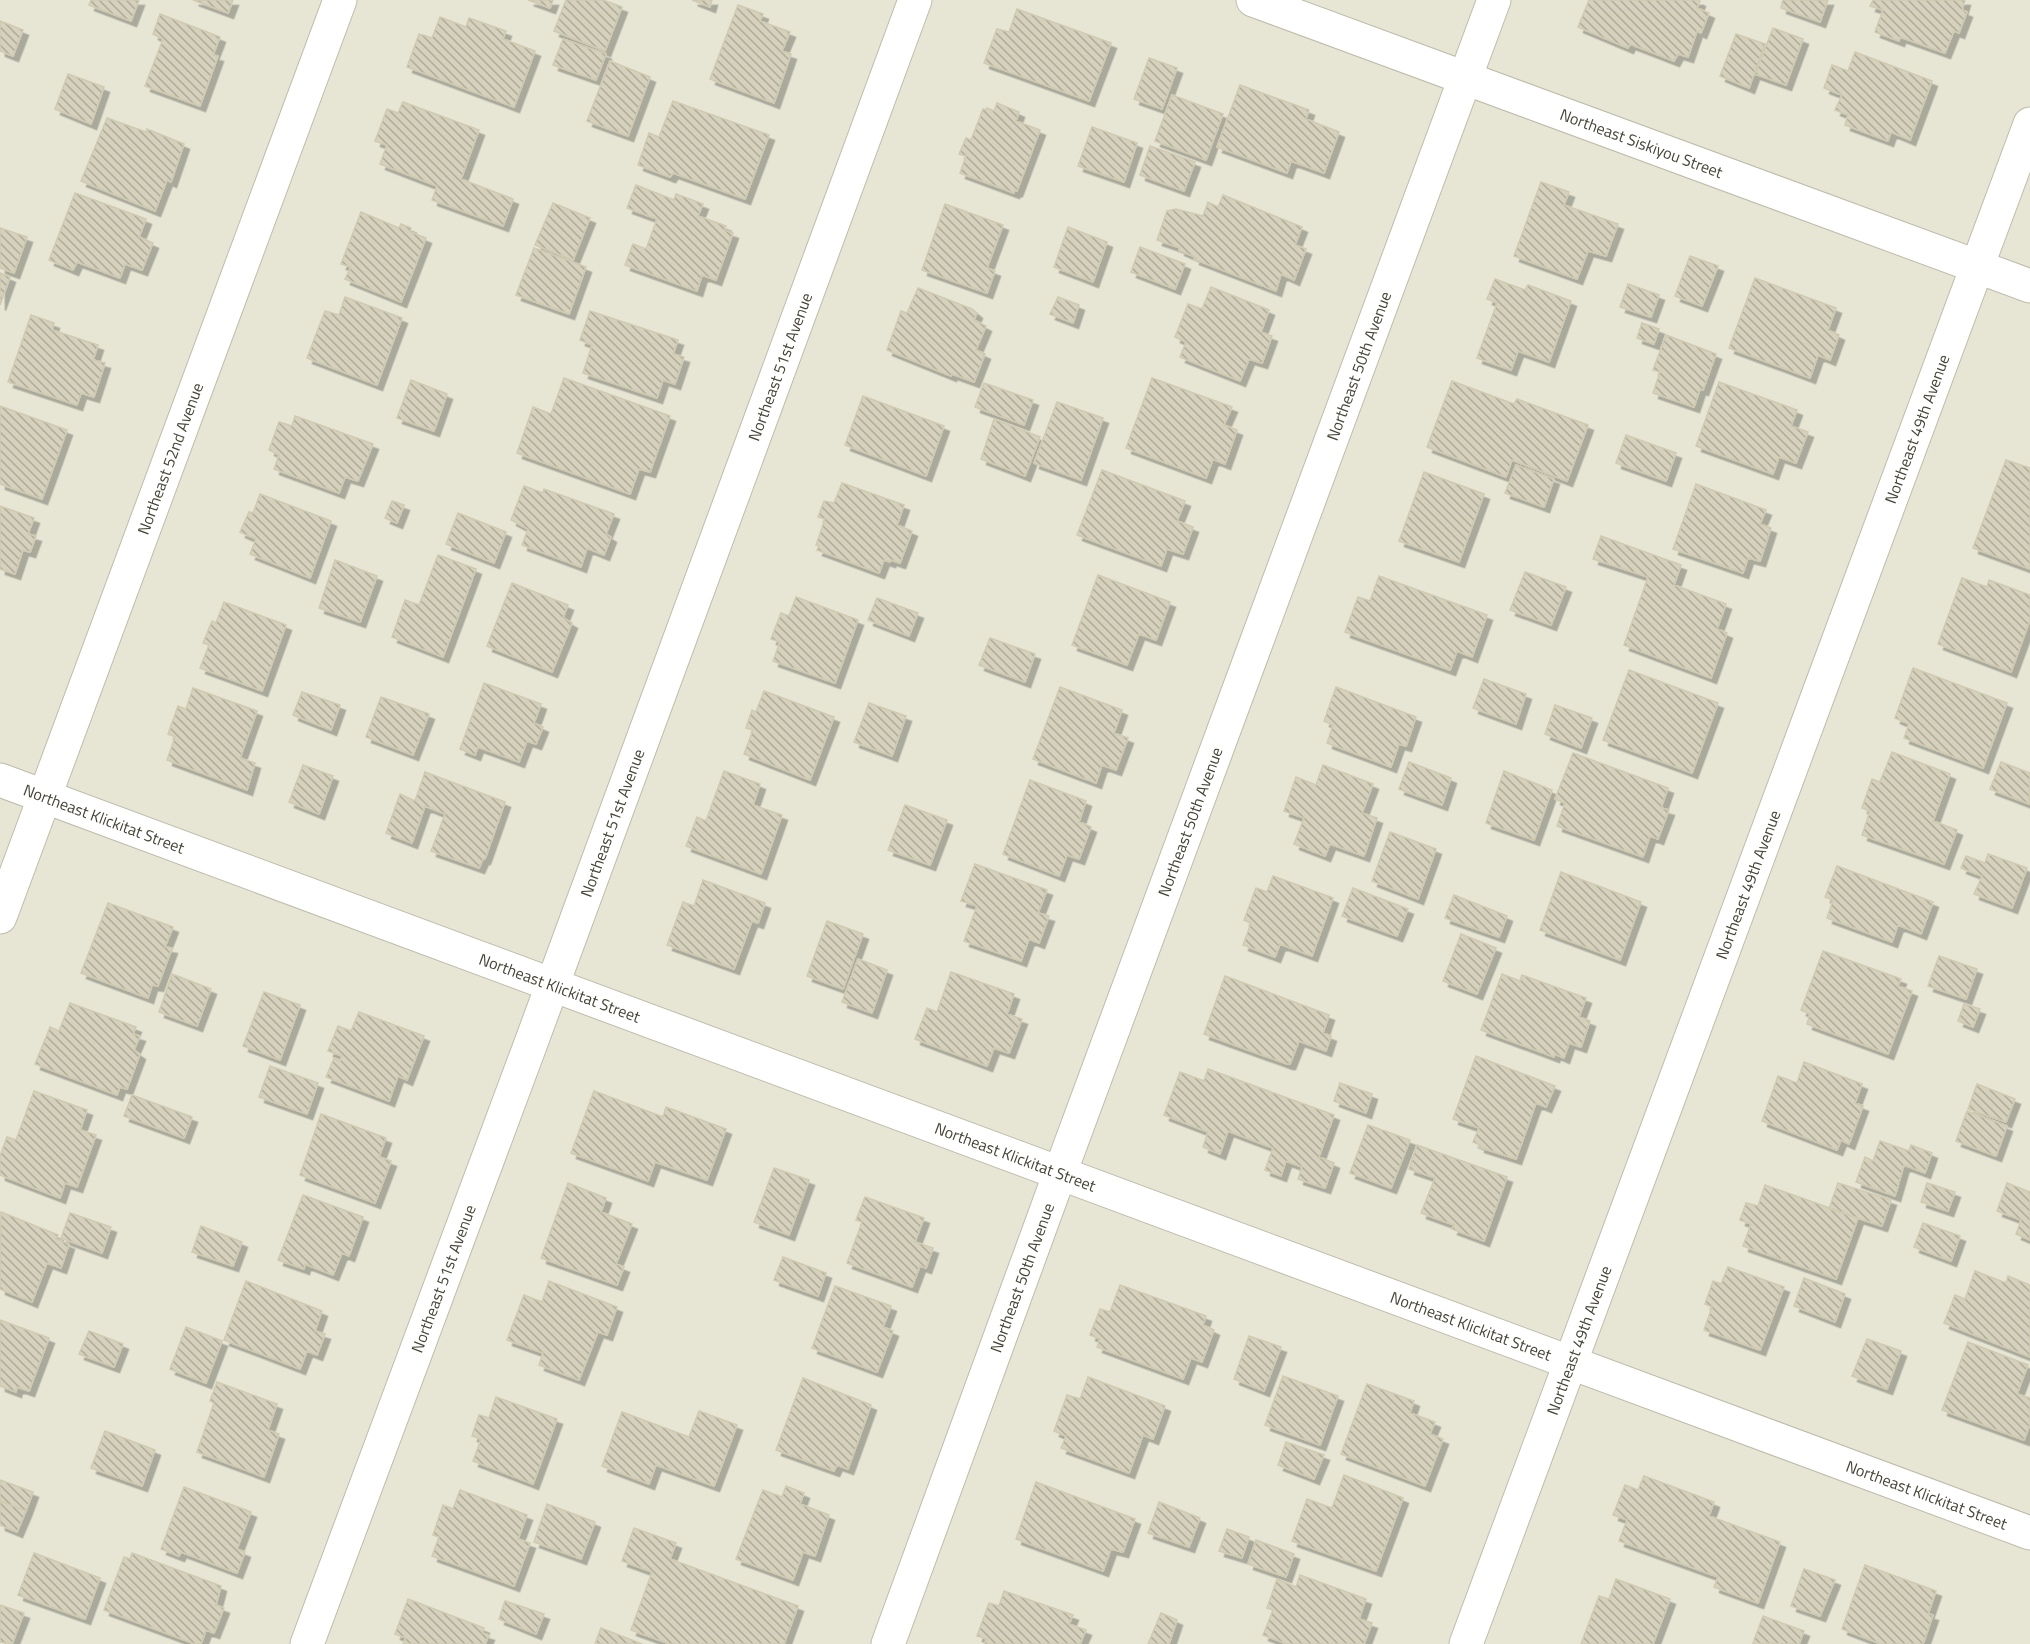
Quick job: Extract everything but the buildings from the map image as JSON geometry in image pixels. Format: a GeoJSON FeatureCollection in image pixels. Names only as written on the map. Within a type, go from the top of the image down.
{"type":"FeatureCollection","features":[{"type":"Feature","properties":{"kind":"street","name":"Northeast 52nd Avenue"},"geometry":{"type":"LineString","coordinates":[[0,916],[340,0]]}},
{"type":"Feature","properties":{"kind":"street","name":"Northeast 51st Avenue"},"geometry":{"type":"LineString","coordinates":[[307,1644],[915,0]]}},
{"type":"Feature","properties":{"kind":"street","name":"Northeast Siskiyou Street"},"geometry":{"type":"LineString","coordinates":[[1253,0],[2030,286]]}},
{"type":"Feature","properties":{"kind":"street","name":"Northeast 50th Avenue"},"geometry":{"type":"LineString","coordinates":[[888,1644],[1494,0]]}},
{"type":"Feature","properties":{"kind":"street","name":"Northeast 49th Avenue"},"geometry":{"type":"LineString","coordinates":[[1466,1644],[2030,124]]}},
{"type":"Feature","properties":{"kind":"street","name":"Northeast Klickitat Street"},"geometry":{"type":"LineString","coordinates":[[0,780],[2030,1533]]}},
{"type":"Feature","properties":{"kind":"shaded area"},"geometry":{"type":"Polygon","coordinates":[[[0,0],[2030,0],[2030,1644],[0,1644],[0,0]]]}}]}
